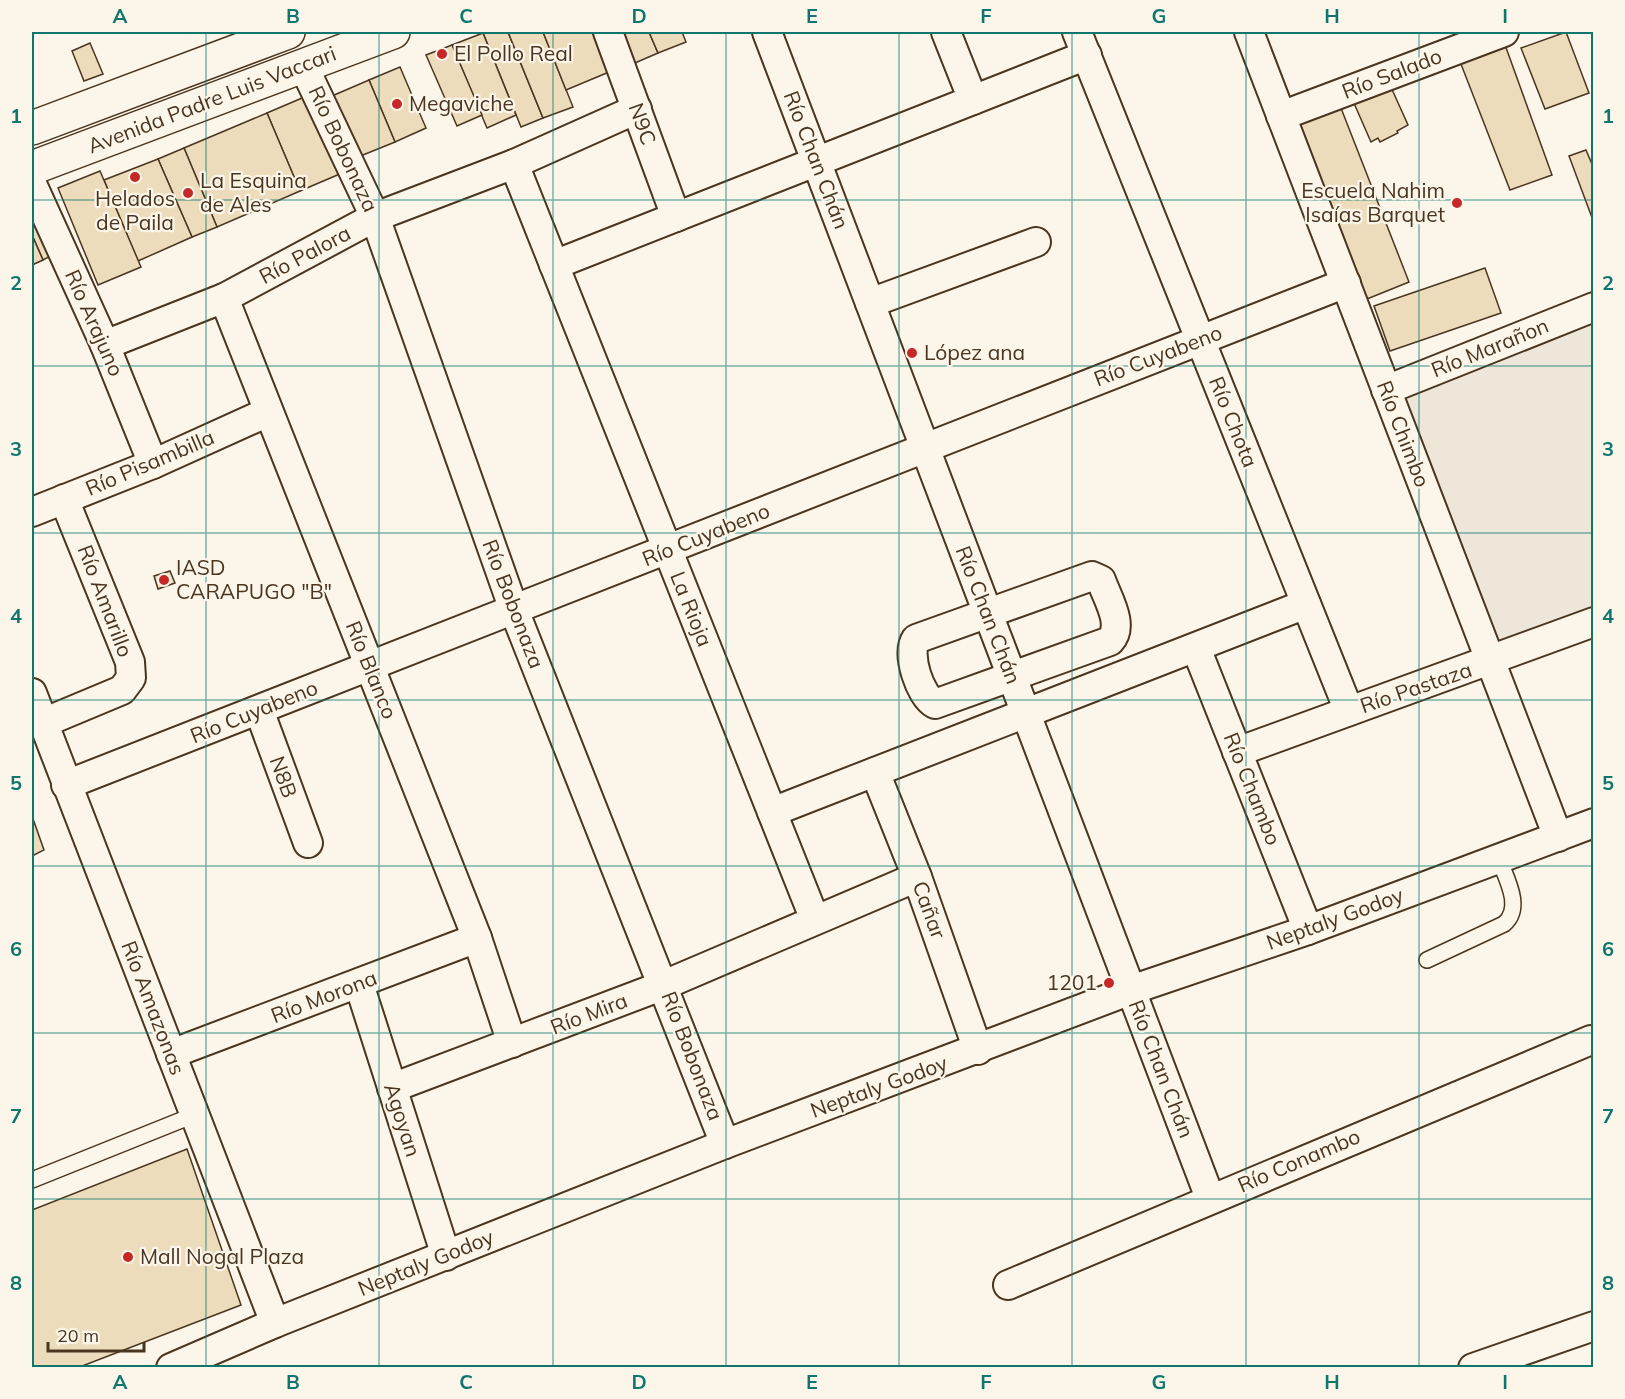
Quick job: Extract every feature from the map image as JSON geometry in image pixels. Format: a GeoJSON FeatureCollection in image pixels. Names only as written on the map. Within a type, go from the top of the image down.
{"type":"FeatureCollection","features":[{"type":"Feature","properties":{"kind":"main road","name":"Avenida Padre Luis Vaccari"},"geometry":{"type":"LineString","coordinates":[[32,128],[288,32]]}},
{"type":"Feature","properties":{"kind":"main road","name":"Avenida Padre Luis Vaccari"},"geometry":{"type":"LineString","coordinates":[[32,168],[393,32]]}},
{"type":"Feature","properties":{"kind":"street","name":"N9C"},"geometry":{"type":"LineString","coordinates":[[608,32],[675,217]]}},
{"type":"Feature","properties":{"kind":"street","name":"Río Chan Chán"},"geometry":{"type":"LineString","coordinates":[[767,32],[1210,1198]]}},
{"type":"Feature","properties":{"kind":"street"},"geometry":{"type":"LineString","coordinates":[[946,32],[973,99]]}},
{"type":"Feature","properties":{"kind":"street","name":"Río Chimbo"},"geometry":{"type":"LineString","coordinates":[[1249,32],[1558,837]]}},
{"type":"Feature","properties":{"kind":"street","name":"Río Salado"},"geometry":{"type":"LineString","coordinates":[[1281,116],[1504,32]]}},
{"type":"Feature","properties":{"kind":"street"},"geometry":{"type":"LineString","coordinates":[[554,265],[973,99],[1082,43]]}},
{"type":"Feature","properties":{"kind":"street","name":"Río Chota"},"geometry":{"type":"LineString","coordinates":[[1082,43],[1349,711]]}},
{"type":"Feature","properties":{"kind":"street","name":"Río Bobonaza"},"geometry":{"type":"LineString","coordinates":[[303,65],[375,217],[514,610],[725,1144]]}},
{"type":"Feature","properties":{"kind":"street","name":"Río Palora"},"geometry":{"type":"LineString","coordinates":[[105,345],[224,298],[375,217],[514,164],[637,110]]}},
{"type":"Feature","properties":{"kind":"street","name":"La Rioja"},"geometry":{"type":"LineString","coordinates":[[514,164],[815,920]]}},
{"type":"Feature","properties":{"kind":"street","name":"Río Arajuno"},"geometry":{"type":"LineString","coordinates":[[32,184],[105,345],[153,464]]}},
{"type":"Feature","properties":{"kind":"street"},"geometry":{"type":"LineString","coordinates":[[870,303],[1036,242]]}},
{"type":"Feature","properties":{"kind":"street","name":"Río Cuyabeno"},"geometry":{"type":"LineString","coordinates":[[66,785],[1346,283]]}},
{"type":"Feature","properties":{"kind":"street","name":"Río Blanco"},"geometry":{"type":"LineString","coordinates":[[224,298],[477,938],[512,1043]]}},
{"type":"Feature","properties":{"kind":"street","name":"Río Marañon"},"geometry":{"type":"LineString","coordinates":[[1386,390],[1593,307]]}},
{"type":"Feature","properties":{"kind":"street","name":"Río Pisambilla"},"geometry":{"type":"LineString","coordinates":[[32,512],[153,464],[268,412]]}},
{"type":"Feature","properties":{"kind":"street","name":"Río Amarillo"},"geometry":{"type":"LineString","coordinates":[[43,723],[122,690],[130,678],[130,662],[64,499]]}},
{"type":"Feature","properties":{"kind":"street"},"geometry":{"type":"LineString","coordinates":[[1092,576],[1101,580],[1118,626],[1117,634],[1110,640],[935,704],[925,696],[911,655],[911,646],[916,639],[987,612],[1092,576]]}},
{"type":"Feature","properties":{"kind":"street"},"geometry":{"type":"LineString","coordinates":[[772,812],[1306,604]]}},
{"type":"Feature","properties":{"kind":"street","name":"Río Pastaza"},"geometry":{"type":"LineString","coordinates":[[1237,752],[1490,662],[1593,622]]}},
{"type":"Feature","properties":{"kind":"street","name":"Río Chambo"},"geometry":{"type":"LineString","coordinates":[[1196,648],[1308,930]]}},
{"type":"Feature","properties":{"kind":"street","name":"Río Amazonas"},"geometry":{"type":"LineString","coordinates":[[32,693],[275,1323]]}},
{"type":"Feature","properties":{"kind":"street","name":"N8B"},"geometry":{"type":"LineString","coordinates":[[259,710],[308,843]]}},
{"type":"Feature","properties":{"kind":"street","name":"Cañar"},"geometry":{"type":"LineString","coordinates":[[875,772],[917,877],[978,1050]]}},
{"type":"Feature","properties":{"kind":"street","name":"Neptaly Godoy"},"geometry":{"type":"LineString","coordinates":[[171,1368],[275,1323],[725,1144],[978,1050],[1131,990],[1308,930],[1593,823]]}},
{"type":"Feature","properties":{"kind":"street","name":"Río Mira"},"geometry":{"type":"LineString","coordinates":[[392,1088],[664,985],[917,877]]}},
{"type":"Feature","properties":{"kind":"street","name":"Río Morona"},"geometry":{"type":"LineString","coordinates":[[171,1054],[477,938]]}},
{"type":"Feature","properties":{"kind":"street","name":"Agoyan"},"geometry":{"type":"LineString","coordinates":[[359,984],[446,1256]]}},
{"type":"Feature","properties":{"kind":"street","name":"Río Conambo"},"geometry":{"type":"LineString","coordinates":[[1008,1285],[1210,1198],[1591,1040]]}},
{"type":"Feature","properties":{"kind":"street"},"geometry":{"type":"LineString","coordinates":[[1473,1368],[1593,1326]]}},
{"type":"Feature","properties":{"kind":"lane"},"geometry":{"type":"LineString","coordinates":[[1427,960],[1504,924],[1512,918],[1515,908],[1499,859]]}},
{"type":"Feature","properties":{"kind":"lane"},"geometry":{"type":"LineString","coordinates":[[32,1180],[194,1115]]}},
{"type":"Feature","properties":{"kind":"shaded area"},"geometry":{"type":"Polygon","coordinates":[[[1593,315],[1593,618],[1497,655],[1396,401],[1593,315]]]}},
{"type":"Feature","properties":{"kind":"building"},"geometry":{"type":"Polygon","coordinates":[[[508,32],[543,118],[521,127],[483,33],[508,32]]]}},
{"type":"Feature","properties":{"kind":"building"},"geometry":{"type":"Polygon","coordinates":[[[508,32],[543,32],[573,107],[543,118],[508,32]]]}},
{"type":"Feature","properties":{"kind":"building"},"geometry":{"type":"Polygon","coordinates":[[[543,32],[592,32],[609,72],[566,90],[543,32]]]}},
{"type":"Feature","properties":{"kind":"building"},"geometry":{"type":"Polygon","coordinates":[[[615,32],[649,32],[658,53],[628,66],[615,32]]]}},
{"type":"Feature","properties":{"kind":"building"},"geometry":{"type":"Polygon","coordinates":[[[649,32],[682,32],[686,42],[658,53],[649,32]]]}},
{"type":"Feature","properties":{"kind":"building"},"geometry":{"type":"Polygon","coordinates":[[[1566,32],[1589,93],[1545,109],[1521,48],[1566,32]]]}},
{"type":"Feature","properties":{"kind":"building"},"geometry":{"type":"Polygon","coordinates":[[[483,33],[516,115],[487,128],[452,45],[483,33]]]}},
{"type":"Feature","properties":{"kind":"building"},"geometry":{"type":"Polygon","coordinates":[[[1504,42],[1552,175],[1510,190],[1459,59],[1504,42]]]}},
{"type":"Feature","properties":{"kind":"building"},"geometry":{"type":"Polygon","coordinates":[[[90,43],[103,74],[84,81],[72,51],[90,43]]]}},
{"type":"Feature","properties":{"kind":"building"},"geometry":{"type":"Polygon","coordinates":[[[452,45],[482,115],[457,126],[426,55],[452,45]]]}},
{"type":"Feature","properties":{"kind":"building","name":"Megaviche"},"geometry":{"type":"Polygon","coordinates":[[[400,67],[426,128],[395,142],[369,80],[400,67]]]}},
{"type":"Feature","properties":{"kind":"building"},"geometry":{"type":"Polygon","coordinates":[[[369,80],[395,142],[358,157],[332,96],[369,80]]]}},
{"type":"Feature","properties":{"kind":"building"},"geometry":{"type":"Polygon","coordinates":[[[1390,85],[1408,125],[1380,142],[1378,138],[1371,142],[1353,101],[1390,85]]]}},
{"type":"Feature","properties":{"kind":"building"},"geometry":{"type":"Polygon","coordinates":[[[309,95],[342,173],[300,191],[267,113],[309,95]]]}},
{"type":"Feature","properties":{"kind":"building"},"geometry":{"type":"Polygon","coordinates":[[[1339,103],[1409,282],[1367,299],[1297,120],[1339,103]]]}},
{"type":"Feature","properties":{"kind":"building"},"geometry":{"type":"Polygon","coordinates":[[[267,113],[300,191],[217,227],[184,148],[267,113]]]}},
{"type":"Feature","properties":{"kind":"building","name":"La Esquina de Ales"},"geometry":{"type":"Polygon","coordinates":[[[184,148],[217,227],[192,237],[158,159],[184,148]]]}},
{"type":"Feature","properties":{"kind":"building"},"geometry":{"type":"Polygon","coordinates":[[[1586,150],[1594,169],[1594,223],[1569,156],[1586,150]]]}},
{"type":"Feature","properties":{"kind":"building"},"geometry":{"type":"Polygon","coordinates":[[[158,159],[192,237],[138,261],[104,180],[158,159]]]}},
{"type":"Feature","properties":{"kind":"building"},"geometry":{"type":"Polygon","coordinates":[[[100,171],[141,267],[98,285],[58,188],[100,171]]]}},
{"type":"Feature","properties":{"kind":"building"},"geometry":{"type":"Polygon","coordinates":[[[32,204],[56,253],[43,260],[32,235],[32,204]]]}},
{"type":"Feature","properties":{"kind":"building"},"geometry":{"type":"Polygon","coordinates":[[[32,235],[43,260],[32,265],[32,235]]]}},
{"type":"Feature","properties":{"kind":"building"},"geometry":{"type":"Polygon","coordinates":[[[1485,268],[1501,313],[1390,351],[1374,306],[1485,268]]]}},
{"type":"Feature","properties":{"kind":"building","name":"IASD CARAPUGO \"B\""},"geometry":{"type":"Polygon","coordinates":[[[170,571],[175,583],[158,589],[154,576],[170,571]]]}},
{"type":"Feature","properties":{"kind":"building"},"geometry":{"type":"Polygon","coordinates":[[[32,816],[44,850],[32,856],[32,816]]]}},
{"type":"Feature","properties":{"kind":"building","name":"Mall Nogal Plaza"},"geometry":{"type":"Polygon","coordinates":[[[187,1149],[241,1305],[77,1368],[32,1368],[32,1210],[187,1149]]]}},
{"type":"Feature","properties":{"kind":"place","name":"El Pollo Real"},"geometry":{"type":"Point","coordinates":[442,54]}},
{"type":"Feature","properties":{"kind":"place","name":"Megaviche"},"geometry":{"type":"Point","coordinates":[397,104]}},
{"type":"Feature","properties":{"kind":"place","name":"Helados de Paila"},"geometry":{"type":"Point","coordinates":[135,177]}},
{"type":"Feature","properties":{"kind":"place","name":"La Esquina de Ales"},"geometry":{"type":"Point","coordinates":[188,193]}},
{"type":"Feature","properties":{"kind":"place","name":"Escuela Nahim Isaías Barquet"},"geometry":{"type":"Point","coordinates":[1457,203]}},
{"type":"Feature","properties":{"kind":"place","name":"López ana"},"geometry":{"type":"Point","coordinates":[912,353]}},
{"type":"Feature","properties":{"kind":"place","name":"IASD CARAPUGO \"B\""},"geometry":{"type":"Point","coordinates":[164,580]}},
{"type":"Feature","properties":{"kind":"place","name":"1201"},"geometry":{"type":"Point","coordinates":[1109,983]}},
{"type":"Feature","properties":{"kind":"place","name":"Mall Nogal Plaza"},"geometry":{"type":"Point","coordinates":[128,1257]}}]}
